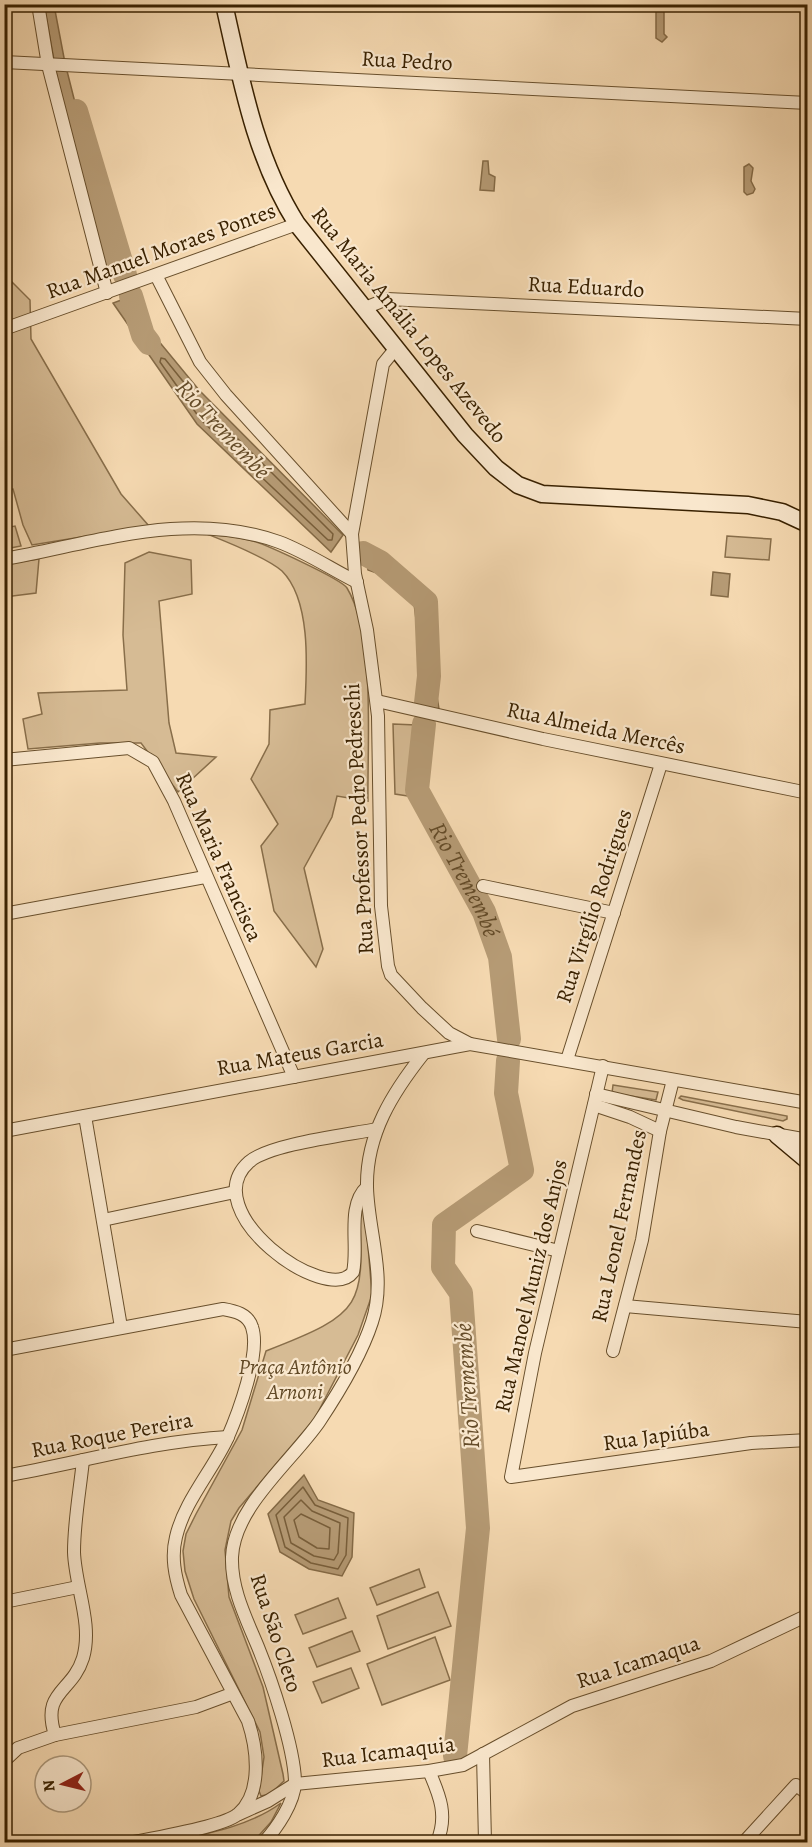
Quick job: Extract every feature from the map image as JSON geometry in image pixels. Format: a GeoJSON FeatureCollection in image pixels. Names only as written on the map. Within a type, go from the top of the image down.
{"type":"FeatureCollection","features":[{"type":"Feature","properties":{"kind":"main road","name":"Rua Maria Amália Lopes Azevedo"},"geometry":{"type":"LineString","coordinates":[[224,4],[240,73],[270,176],[297,224],[465,435],[496,468],[518,485],[542,494],[578,498],[748,505],[782,512],[807,524]]}},
{"type":"Feature","properties":{"kind":"main road"},"geometry":{"type":"LineString","coordinates":[[777,1135],[807,1161]]}},
{"type":"Feature","properties":{"kind":"street"},"geometry":{"type":"LineString","coordinates":[[38,4],[50,65],[108,293]]}},
{"type":"Feature","properties":{"kind":"street","name":"Rua Pedro"},"geometry":{"type":"LineString","coordinates":[[4,62],[807,103]]}},
{"type":"Feature","properties":{"kind":"street","name":"Rua Manuel Moraes Pontes"},"geometry":{"type":"LineString","coordinates":[[4,328],[108,293],[297,224]]}},
{"type":"Feature","properties":{"kind":"street"},"geometry":{"type":"LineString","coordinates":[[156,275],[200,362],[226,395],[352,534]]}},
{"type":"Feature","properties":{"kind":"street","name":"Rua Eduardo"},"geometry":{"type":"LineString","coordinates":[[364,308],[387,299],[807,319]]}},
{"type":"Feature","properties":{"kind":"street","name":"Rua Professor Pedro Pedreschi"},"geometry":{"type":"LineString","coordinates":[[396,348],[384,364],[352,534],[357,582],[367,630],[376,701],[381,906],[388,966],[392,975],[449,1033],[470,1044]]}},
{"type":"Feature","properties":{"kind":"street"},"geometry":{"type":"LineString","coordinates":[[4,559],[140,531],[197,527],[278,542],[357,582]]}},
{"type":"Feature","properties":{"kind":"street","name":"Rua Almeida Mercês"},"geometry":{"type":"LineString","coordinates":[[376,701],[661,764],[807,793]]}},
{"type":"Feature","properties":{"kind":"street","name":"Rua Maria Francisca"},"geometry":{"type":"LineString","coordinates":[[4,760],[129,748],[153,762],[294,1077]]}},
{"type":"Feature","properties":{"kind":"street","name":"Rua Virgílio Rodrigues"},"geometry":{"type":"LineString","coordinates":[[567,1060],[661,764]]}},
{"type":"Feature","properties":{"kind":"street"},"geometry":{"type":"LineString","coordinates":[[4,914],[206,877]]}},
{"type":"Feature","properties":{"kind":"street"},"geometry":{"type":"LineString","coordinates":[[483,886],[615,913]]}},
{"type":"Feature","properties":{"kind":"street","name":"Rua Mateus Garcia"},"geometry":{"type":"LineString","coordinates":[[4,1131],[470,1044],[807,1103]]}},
{"type":"Feature","properties":{"kind":"street","name":"Rua São Cleto"},"geometry":{"type":"LineString","coordinates":[[295,1784],[285,1730],[270,1678],[237,1596],[233,1576],[234,1539],[252,1506],[318,1423],[344,1381],[372,1323],[377,1299],[378,1264],[367,1187],[377,1129],[387,1105],[424,1053]]}},
{"type":"Feature","properties":{"kind":"street","name":"Rua Manoel Muniz dos Anjos"},"geometry":{"type":"LineString","coordinates":[[511,1477],[535,1353],[603,1066]]}},
{"type":"Feature","properties":{"kind":"street","name":"Rua Leonel Fernandes"},"geometry":{"type":"LineString","coordinates":[[613,1351],[642,1240],[660,1131],[667,1111],[673,1080]]}},
{"type":"Feature","properties":{"kind":"street"},"geometry":{"type":"LineString","coordinates":[[595,1100],[667,1111],[807,1140]]}},
{"type":"Feature","properties":{"kind":"street"},"geometry":{"type":"LineString","coordinates":[[595,1100],[660,1131]]}},
{"type":"Feature","properties":{"kind":"street"},"geometry":{"type":"LineString","coordinates":[[85,1116],[121,1327]]}},
{"type":"Feature","properties":{"kind":"street"},"geometry":{"type":"LineString","coordinates":[[367,1187],[358,1198],[356,1206],[353,1272],[349,1277],[336,1281],[328,1281],[296,1266],[256,1236],[241,1214],[235,1192],[243,1169],[258,1156],[276,1150],[377,1129]]}},
{"type":"Feature","properties":{"kind":"street"},"geometry":{"type":"LineString","coordinates":[[103,1220],[235,1192]]}},
{"type":"Feature","properties":{"kind":"street"},"geometry":{"type":"LineString","coordinates":[[477,1232],[559,1251]]}},
{"type":"Feature","properties":{"kind":"street"},"geometry":{"type":"LineString","coordinates":[[625,1306],[807,1322]]}},
{"type":"Feature","properties":{"kind":"street"},"geometry":{"type":"LineString","coordinates":[[4,1350],[223,1310],[237,1311],[252,1325],[254,1336],[251,1364],[228,1437],[182,1520],[176,1536],[173,1556],[175,1576],[181,1595],[231,1694],[248,1721],[256,1754],[250,1795],[238,1815]]}},
{"type":"Feature","properties":{"kind":"street","name":"Rua Roque Pereira"},"geometry":{"type":"LineString","coordinates":[[4,1476],[192,1439],[228,1437]]}},
{"type":"Feature","properties":{"kind":"street","name":"Rua Japiúba"},"geometry":{"type":"LineString","coordinates":[[511,1477],[751,1443],[807,1440]]}},
{"type":"Feature","properties":{"kind":"street"},"geometry":{"type":"LineString","coordinates":[[55,1735],[49,1714],[51,1706],[83,1658],[85,1622],[78,1587],[74,1538],[84,1460]]}},
{"type":"Feature","properties":{"kind":"street"},"geometry":{"type":"LineString","coordinates":[[4,1602],[78,1587]]}},
{"type":"Feature","properties":{"kind":"street","name":"Rua Icamaqua"},"geometry":{"type":"LineString","coordinates":[[483,1754],[572,1706],[711,1661],[807,1615]]}},
{"type":"Feature","properties":{"kind":"street"},"geometry":{"type":"LineString","coordinates":[[4,1761],[18,1748],[55,1735],[196,1707],[231,1694]]}},
{"type":"Feature","properties":{"kind":"street"},"geometry":{"type":"LineString","coordinates":[[483,1754],[485,1842]]}},
{"type":"Feature","properties":{"kind":"street","name":"Rua Icamaquia"},"geometry":{"type":"LineString","coordinates":[[295,1784],[429,1771],[464,1765],[483,1754]]}},
{"type":"Feature","properties":{"kind":"street"},"geometry":{"type":"LineString","coordinates":[[429,1771],[443,1805],[441,1831],[437,1842]]}},
{"type":"Feature","properties":{"kind":"street"},"geometry":{"type":"LineString","coordinates":[[134,1842],[207,1825],[238,1815],[268,1802],[295,1784]]}},
{"type":"Feature","properties":{"kind":"street"},"geometry":{"type":"LineString","coordinates":[[264,1842],[286,1809],[295,1784]]}},
{"type":"Feature","properties":{"kind":"street"},"geometry":{"type":"LineString","coordinates":[[744,1842],[796,1785],[807,1794]]}},
{"type":"Feature","properties":{"kind":"street"},"geometry":{"type":"LineString","coordinates":[[4,1832],[7,1842]]}},
{"type":"Feature","properties":{"kind":"green space"},"geometry":{"type":"Polygon","coordinates":[[[4,274],[30,300],[31,339],[121,494],[149,526],[32,545],[23,525],[13,489],[5,490],[4,274]]]}},
{"type":"Feature","properties":{"kind":"green space"},"geometry":{"type":"Polygon","coordinates":[[[15,526],[21,546],[5,549],[5,528],[15,526]]]}},
{"type":"Feature","properties":{"kind":"green space"},"geometry":{"type":"Polygon","coordinates":[[[207,534],[253,541],[318,570],[347,588],[356,609],[366,661],[368,691],[368,801],[337,796],[332,817],[304,868],[323,949],[316,967],[274,911],[261,846],[278,824],[251,779],[269,744],[270,710],[305,704],[306,653],[303,616],[291,583],[282,571],[257,555],[207,534]]]}},
{"type":"Feature","properties":{"kind":"green space"},"geometry":{"type":"Polygon","coordinates":[[[727,536],[771,539],[769,560],[725,557],[727,536]]]}},
{"type":"Feature","properties":{"kind":"green space"},"geometry":{"type":"Polygon","coordinates":[[[149,552],[191,560],[192,594],[159,601],[169,723],[176,753],[216,757],[178,792],[141,743],[100,743],[28,749],[23,719],[42,714],[38,693],[127,690],[123,635],[125,563],[149,552]]]}},
{"type":"Feature","properties":{"kind":"green space"},"geometry":{"type":"Polygon","coordinates":[[[39,559],[36,593],[5,597],[4,564],[39,559]]]}},
{"type":"Feature","properties":{"kind":"green space"},"geometry":{"type":"Polygon","coordinates":[[[393,724],[416,725],[414,797],[395,794],[393,724]]]}},
{"type":"Feature","properties":{"kind":"green space"},"geometry":{"type":"Polygon","coordinates":[[[613,1085],[658,1092],[656,1100],[612,1093],[613,1085]]]}},
{"type":"Feature","properties":{"kind":"green space"},"geometry":{"type":"Polygon","coordinates":[[[681,1096],[787,1116],[787,1119],[783,1121],[683,1100],[679,1098],[681,1096]]]}},
{"type":"Feature","properties":{"kind":"green space","name":"Praça Antônio Arnoni"},"geometry":{"type":"Polygon","coordinates":[[[364,1196],[372,1295],[358,1335],[315,1418],[239,1508],[231,1521],[225,1550],[229,1597],[263,1687],[283,1774],[284,1781],[270,1794],[261,1796],[259,1791],[264,1757],[260,1732],[194,1599],[185,1571],[183,1551],[186,1534],[242,1430],[266,1351],[324,1326],[341,1314],[352,1301],[358,1284],[361,1263],[359,1200],[364,1196]]]}},
{"type":"Feature","properties":{"kind":"green space"},"geometry":{"type":"Polygon","coordinates":[[[419,1569],[425,1587],[377,1605],[370,1588],[419,1569]]]}},
{"type":"Feature","properties":{"kind":"green space"},"geometry":{"type":"Polygon","coordinates":[[[438,1592],[451,1626],[388,1649],[377,1616],[438,1592]]]}},
{"type":"Feature","properties":{"kind":"green space"},"geometry":{"type":"Polygon","coordinates":[[[338,1598],[346,1618],[303,1634],[295,1615],[338,1598]]]}},
{"type":"Feature","properties":{"kind":"green space"},"geometry":{"type":"Polygon","coordinates":[[[352,1631],[360,1651],[317,1667],[309,1648],[352,1631]]]}},
{"type":"Feature","properties":{"kind":"green space"},"geometry":{"type":"Polygon","coordinates":[[[435,1637],[450,1680],[382,1705],[367,1664],[435,1637]]]}},
{"type":"Feature","properties":{"kind":"green space"},"geometry":{"type":"Polygon","coordinates":[[[351,1668],[359,1688],[322,1703],[313,1682],[351,1668]]]}},
{"type":"Feature","properties":{"kind":"green space"},"geometry":{"type":"Polygon","coordinates":[[[281,1803],[271,1822],[253,1842],[169,1842],[242,1823],[256,1818],[281,1803]]]}},
{"type":"Feature","properties":{"kind":"water"},"geometry":{"type":"Polygon","coordinates":[[[44,5],[54,5],[65,63],[118,273],[107,277],[59,88],[44,5]]]}},
{"type":"Feature","properties":{"kind":"water"},"geometry":{"type":"Polygon","coordinates":[[[656,10],[664,11],[664,34],[667,37],[662,42],[656,38],[656,10]]]}},
{"type":"Feature","properties":{"kind":"water"},"geometry":{"type":"Polygon","coordinates":[[[483,161],[488,161],[489,174],[495,177],[494,191],[480,190],[483,161]]]}},
{"type":"Feature","properties":{"kind":"water"},"geometry":{"type":"Polygon","coordinates":[[[749,164],[753,168],[751,181],[755,189],[753,193],[747,195],[744,192],[744,167],[749,164]]]}},
{"type":"Feature","properties":{"kind":"water"},"geometry":{"type":"Polygon","coordinates":[[[124,299],[199,390],[343,535],[331,552],[197,424],[113,303],[124,299]]]}},
{"type":"Feature","properties":{"kind":"water"},"geometry":{"type":"Polygon","coordinates":[[[365,551],[379,558],[420,593],[439,709],[427,705],[413,596],[388,577],[368,570],[365,551]]]}},
{"type":"Feature","properties":{"kind":"water"},"geometry":{"type":"Polygon","coordinates":[[[713,572],[730,574],[728,597],[711,595],[713,572]]]}},
{"type":"Feature","properties":{"kind":"water"},"geometry":{"type":"Polygon","coordinates":[[[304,1475],[318,1500],[354,1513],[352,1557],[342,1576],[309,1569],[280,1552],[268,1514],[304,1475]]]}},
{"type":"Feature","properties":{"kind":"waterway","name":"Rio Tremembé"},"geometry":{"type":"LineString","coordinates":[[76,111],[125,275]]}},
{"type":"Feature","properties":{"kind":"waterway","name":"Rio Tremembé"},"geometry":{"type":"LineString","coordinates":[[131,296],[143,335],[149,343]]}},
{"type":"Feature","properties":{"kind":"waterway","name":"Rio Tremembé"},"geometry":{"type":"LineString","coordinates":[[363,553],[380,562],[426,602],[429,676],[426,703]]}},
{"type":"Feature","properties":{"kind":"waterway","name":"Rio Tremembé"},"geometry":{"type":"LineString","coordinates":[[424,724],[417,790],[484,912],[500,957],[509,1039]]}},
{"type":"Feature","properties":{"kind":"waterway","name":"Rio Tremembé"},"geometry":{"type":"LineString","coordinates":[[455,1756],[478,1528],[461,1293],[443,1267],[444,1225],[522,1170],[506,1093],[508,1061]]}}]}
